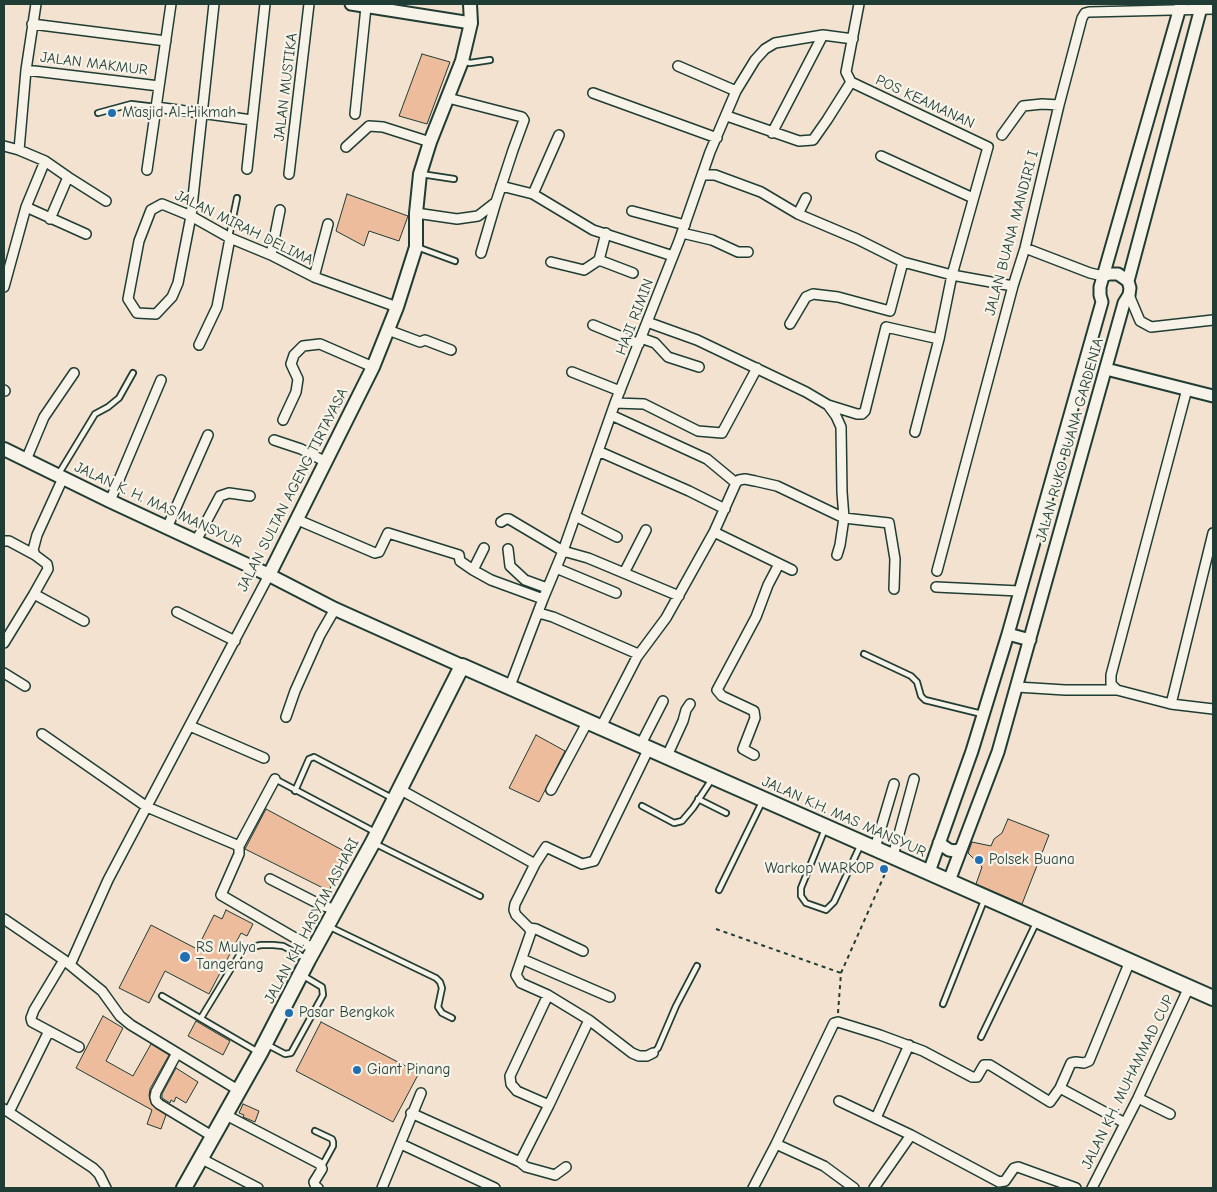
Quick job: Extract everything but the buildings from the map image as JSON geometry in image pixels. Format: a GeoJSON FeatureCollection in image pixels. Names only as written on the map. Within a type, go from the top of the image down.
{"type":"FeatureCollection","features":[{"type":"Feature","properties":{"kind":"main road","name":"JALAN SULTAN AGENG TIRTAYASA"},"geometry":{"type":"LineString","coordinates":[[269,575],[373,367],[397,307],[416,247],[416,213],[420,174],[430,142],[462,61],[471,20],[470,4]]}},
{"type":"Feature","properties":{"kind":"main road","name":"JALAN K. H. MAS MANSYUR"},"geometry":{"type":"LineString","coordinates":[[4,449],[110,502],[269,575],[335,609],[462,666]]}},
{"type":"Feature","properties":{"kind":"main road","name":"JALAN K.H. MAS MANSYUR"},"geometry":{"type":"LineString","coordinates":[[462,666],[1213,998]]}},
{"type":"Feature","properties":{"kind":"main road","name":"JALAN KH. HASYIM ASHARI"},"geometry":{"type":"LineString","coordinates":[[184,1188],[262,1048],[398,795],[462,666]]}},
{"type":"Feature","properties":{"kind":"street"},"geometry":{"type":"LineString","coordinates":[[19,150],[26,70],[36,4]]}},
{"type":"Feature","properties":{"kind":"street"},"geometry":{"type":"LineString","coordinates":[[146,170],[171,4]]}},
{"type":"Feature","properties":{"kind":"street"},"geometry":{"type":"LineString","coordinates":[[191,216],[214,4]]}},
{"type":"Feature","properties":{"kind":"street"},"geometry":{"type":"LineString","coordinates":[[247,169],[265,4]]}},
{"type":"Feature","properties":{"kind":"street","name":"JALAN MUSTIKA"},"geometry":{"type":"LineString","coordinates":[[289,174],[309,4]]}},
{"type":"Feature","properties":{"kind":"street"},"geometry":{"type":"LineString","coordinates":[[351,4],[471,20]]}},
{"type":"Feature","properties":{"kind":"street","name":"POS KEAMANAN"},"geometry":{"type":"LineString","coordinates":[[859,4],[846,72],[851,82],[988,147],[973,198]]}},
{"type":"Feature","properties":{"kind":"street"},"geometry":{"type":"LineString","coordinates":[[355,114],[366,6]]}},
{"type":"Feature","properties":{"kind":"street","name":"JALAN BUANA MANDIRI I"},"geometry":{"type":"LineString","coordinates":[[937,571],[1013,286],[1025,248],[1082,18],[1085,13],[1180,6],[1201,6],[1213,9]]}},
{"type":"Feature","properties":{"kind":"street","name":"JALAN RUKO BUANA GARDENIA"},"geometry":{"type":"LineString","coordinates":[[929,872],[972,751],[1008,634],[1102,302],[1100,291],[1103,276],[1180,6]]}},
{"type":"Feature","properties":{"kind":"street","name":"JALAN RUKO BUANA GARDENIA"},"geometry":{"type":"LineString","coordinates":[[949,881],[998,752],[1017,687],[1124,303],[1129,295],[1128,281],[1201,6]]}},
{"type":"Feature","properties":{"kind":"street"},"geometry":{"type":"LineString","coordinates":[[32,24],[166,41]]}},
{"type":"Feature","properties":{"kind":"street"},"geometry":{"type":"LineString","coordinates":[[772,133],[823,35]]}},
{"type":"Feature","properties":{"kind":"street","name":"HAJI RIMIN"},"geometry":{"type":"LineString","coordinates":[[510,686],[563,551],[615,403],[736,91],[755,60],[765,49],[775,43],[823,35],[853,37]]}},
{"type":"Feature","properties":{"kind":"street"},"geometry":{"type":"LineString","coordinates":[[678,66],[736,91]]}},
{"type":"Feature","properties":{"kind":"street","name":"JALAN MAKMUR"},"geometry":{"type":"LineString","coordinates":[[26,70],[159,86]]}},
{"type":"Feature","properties":{"kind":"street","name":"POS KEAMANAN"},"geometry":{"type":"LineString","coordinates":[[727,116],[799,141],[813,140],[828,120],[851,82]]}},
{"type":"Feature","properties":{"kind":"street"},"geometry":{"type":"LineString","coordinates":[[593,93],[717,138]]}},
{"type":"Feature","properties":{"kind":"street"},"geometry":{"type":"LineString","coordinates":[[448,98],[524,118],[481,253]]}},
{"type":"Feature","properties":{"kind":"street"},"geometry":{"type":"LineString","coordinates":[[1002,135],[1023,106],[1059,105]]}},
{"type":"Feature","properties":{"kind":"street"},"geometry":{"type":"LineString","coordinates":[[156,107],[252,120]]}},
{"type":"Feature","properties":{"kind":"street"},"geometry":{"type":"LineString","coordinates":[[346,147],[369,126],[383,127],[430,142]]}},
{"type":"Feature","properties":{"kind":"street"},"geometry":{"type":"LineString","coordinates":[[533,194],[560,135]]}},
{"type":"Feature","properties":{"kind":"street"},"geometry":{"type":"LineString","coordinates":[[4,146],[45,160],[106,201]]}},
{"type":"Feature","properties":{"kind":"street"},"geometry":{"type":"LineString","coordinates":[[881,156],[973,198],[952,275],[939,339],[915,432]]}},
{"type":"Feature","properties":{"kind":"street"},"geometry":{"type":"LineString","coordinates":[[4,287],[6,269],[26,207],[45,160]]}},
{"type":"Feature","properties":{"kind":"street"},"geometry":{"type":"LineString","coordinates":[[702,175],[715,175],[761,192],[798,214],[903,262],[952,275],[1013,286]]}},
{"type":"Feature","properties":{"kind":"street"},"geometry":{"type":"LineString","coordinates":[[50,219],[68,177]]}},
{"type":"Feature","properties":{"kind":"street"},"geometry":{"type":"LineString","coordinates":[[501,186],[533,194],[593,230],[673,256]]}},
{"type":"Feature","properties":{"kind":"street"},"geometry":{"type":"LineString","coordinates":[[798,214],[806,198]]}},
{"type":"Feature","properties":{"kind":"street"},"geometry":{"type":"LineString","coordinates":[[416,213],[457,219],[478,216],[496,202]]}},
{"type":"Feature","properties":{"kind":"street","name":"JALAN MIRAH DELIMA"},"geometry":{"type":"LineString","coordinates":[[191,216],[178,283],[172,297],[156,314],[137,313],[128,299],[140,241],[151,210],[162,204],[191,216],[229,237],[271,255],[314,277],[397,307]]}},
{"type":"Feature","properties":{"kind":"street"},"geometry":{"type":"LineString","coordinates":[[26,207],[86,234]]}},
{"type":"Feature","properties":{"kind":"street"},"geometry":{"type":"LineString","coordinates":[[271,255],[280,210]]}},
{"type":"Feature","properties":{"kind":"street"},"geometry":{"type":"LineString","coordinates":[[632,211],[712,240],[738,252],[748,252]]}},
{"type":"Feature","properties":{"kind":"street"},"geometry":{"type":"LineString","coordinates":[[314,277],[328,224]]}},
{"type":"Feature","properties":{"kind":"street"},"geometry":{"type":"LineString","coordinates":[[551,262],[584,270],[599,260],[606,233]]}},
{"type":"Feature","properties":{"kind":"street"},"geometry":{"type":"LineString","coordinates":[[199,346],[217,307],[229,237]]}},
{"type":"Feature","properties":{"kind":"street"},"geometry":{"type":"LineString","coordinates":[[1025,248],[1090,273],[1103,276],[1118,274],[1128,281]]}},
{"type":"Feature","properties":{"kind":"street"},"geometry":{"type":"LineString","coordinates":[[599,260],[633,273]]}},
{"type":"Feature","properties":{"kind":"street"},"geometry":{"type":"LineString","coordinates":[[790,324],[806,297],[813,294],[838,296],[890,311],[903,262]]}},
{"type":"Feature","properties":{"kind":"street"},"geometry":{"type":"LineString","coordinates":[[1129,295],[1140,321],[1151,327],[1213,320]]}},
{"type":"Feature","properties":{"kind":"street"},"geometry":{"type":"LineString","coordinates":[[647,322],[697,340],[806,392],[828,405],[857,414],[862,414],[865,411],[886,327],[939,339]]}},
{"type":"Feature","properties":{"kind":"street"},"geometry":{"type":"LineString","coordinates":[[593,325],[640,341],[655,343],[668,357],[699,368]]}},
{"type":"Feature","properties":{"kind":"street"},"geometry":{"type":"LineString","coordinates":[[388,330],[420,342],[425,340],[451,350]]}},
{"type":"Feature","properties":{"kind":"street"},"geometry":{"type":"LineString","coordinates":[[283,420],[296,392],[298,379],[291,364],[294,355],[303,346],[320,344],[373,367]]}},
{"type":"Feature","properties":{"kind":"street"},"geometry":{"type":"LineString","coordinates":[[615,403],[644,404],[698,431],[722,433],[757,368]]}},
{"type":"Feature","properties":{"kind":"street"},"geometry":{"type":"LineString","coordinates":[[1106,368],[1213,396]]}},
{"type":"Feature","properties":{"kind":"street"},"geometry":{"type":"LineString","coordinates":[[572,372],[620,391]]}},
{"type":"Feature","properties":{"kind":"street"},"geometry":{"type":"LineString","coordinates":[[26,460],[44,417],[74,373]]}},
{"type":"Feature","properties":{"kind":"street"},"geometry":{"type":"LineString","coordinates":[[110,502],[161,380]]}},
{"type":"Feature","properties":{"kind":"street"},"geometry":{"type":"LineString","coordinates":[[1117,690],[1112,684],[1112,675],[1187,389]]}},
{"type":"Feature","properties":{"kind":"street"},"geometry":{"type":"LineString","coordinates":[[828,405],[841,427],[844,518],[837,556]]}},
{"type":"Feature","properties":{"kind":"street"},"geometry":{"type":"LineString","coordinates":[[611,415],[707,459],[736,483]]}},
{"type":"Feature","properties":{"kind":"street"},"geometry":{"type":"LineString","coordinates":[[167,528],[208,435]]}},
{"type":"Feature","properties":{"kind":"street"},"geometry":{"type":"LineString","coordinates":[[274,440],[302,449],[326,462]]}},
{"type":"Feature","properties":{"kind":"street"},"geometry":{"type":"LineString","coordinates":[[1063,442],[1084,447]]}},
{"type":"Feature","properties":{"kind":"street"},"geometry":{"type":"LineString","coordinates":[[598,451],[725,509]]}},
{"type":"Feature","properties":{"kind":"street"},"geometry":{"type":"LineString","coordinates":[[34,554],[33,550],[37,535],[61,477]]}},
{"type":"Feature","properties":{"kind":"street"},"geometry":{"type":"LineString","coordinates":[[601,727],[638,654],[666,618],[679,596],[714,532],[739,480],[777,486],[844,518],[889,523],[895,559],[894,589]]}},
{"type":"Feature","properties":{"kind":"street"},"geometry":{"type":"LineString","coordinates":[[196,541],[220,496],[229,493],[250,496]]}},
{"type":"Feature","properties":{"kind":"street"},"geometry":{"type":"LineString","coordinates":[[575,516],[617,537]]}},
{"type":"Feature","properties":{"kind":"street"},"geometry":{"type":"LineString","coordinates":[[501,522],[509,519],[563,551],[588,558],[679,596]]}},
{"type":"Feature","properties":{"kind":"street"},"geometry":{"type":"LineString","coordinates":[[298,520],[374,553],[379,552],[388,533],[459,555],[460,562],[491,580],[543,599]]}},
{"type":"Feature","properties":{"kind":"street"},"geometry":{"type":"LineString","coordinates":[[624,573],[646,530]]}},
{"type":"Feature","properties":{"kind":"street"},"geometry":{"type":"LineString","coordinates":[[714,532],[792,570]]}},
{"type":"Feature","properties":{"kind":"street"},"geometry":{"type":"LineString","coordinates":[[1171,704],[1213,534]]}},
{"type":"Feature","properties":{"kind":"street"},"geometry":{"type":"LineString","coordinates":[[4,541],[9,541],[34,554],[47,564],[48,569],[4,643]]}},
{"type":"Feature","properties":{"kind":"street"},"geometry":{"type":"LineString","coordinates":[[472,570],[484,548]]}},
{"type":"Feature","properties":{"kind":"street"},"geometry":{"type":"LineString","coordinates":[[508,549],[510,566],[525,580],[547,588]]}},
{"type":"Feature","properties":{"kind":"street"},"geometry":{"type":"LineString","coordinates":[[754,755],[743,749],[755,718],[754,711],[722,696],[717,690],[756,617],[768,585],[779,564]]}},
{"type":"Feature","properties":{"kind":"street"},"geometry":{"type":"LineString","coordinates":[[556,568],[616,593]]}},
{"type":"Feature","properties":{"kind":"street","name":"JALAN SULTAN AGENG TIRTAYASA"},"geometry":{"type":"LineString","coordinates":[[49,1031],[32,1022],[32,1014],[67,963],[108,880],[269,575]]}},
{"type":"Feature","properties":{"kind":"street"},"geometry":{"type":"LineString","coordinates":[[936,587],[1019,591]]}},
{"type":"Feature","properties":{"kind":"street"},"geometry":{"type":"LineString","coordinates":[[34,594],[84,621]]}},
{"type":"Feature","properties":{"kind":"street"},"geometry":{"type":"LineString","coordinates":[[286,717],[295,691],[320,635],[335,609]]}},
{"type":"Feature","properties":{"kind":"street"},"geometry":{"type":"LineString","coordinates":[[177,612],[235,641]]}},
{"type":"Feature","properties":{"kind":"street"},"geometry":{"type":"LineString","coordinates":[[538,613],[553,617],[638,654]]}},
{"type":"Feature","properties":{"kind":"street"},"geometry":{"type":"LineString","coordinates":[[1008,634],[1030,640]]}},
{"type":"Feature","properties":{"kind":"street"},"geometry":{"type":"LineString","coordinates":[[4,674],[25,686]]}},
{"type":"Feature","properties":{"kind":"street"},"geometry":{"type":"LineString","coordinates":[[1017,687],[1065,690],[1117,690],[1171,704],[1213,710]]}},
{"type":"Feature","properties":{"kind":"street"},"geometry":{"type":"LineString","coordinates":[[653,1054],[639,1056],[632,1053],[589,1020],[517,979],[516,975],[531,936],[529,928],[516,915],[514,910],[515,904],[535,864],[546,847],[582,864],[594,861],[663,702]]}},
{"type":"Feature","properties":{"kind":"street"},"geometry":{"type":"LineString","coordinates":[[667,756],[690,704]]}},
{"type":"Feature","properties":{"kind":"street"},"geometry":{"type":"LineString","coordinates":[[551,790],[588,721]]}},
{"type":"Feature","properties":{"kind":"street"},"geometry":{"type":"LineString","coordinates":[[190,726],[264,758]]}},
{"type":"Feature","properties":{"kind":"street"},"geometry":{"type":"LineString","coordinates":[[42,734],[147,807],[238,846]]}},
{"type":"Feature","properties":{"kind":"street"},"geometry":{"type":"LineString","coordinates":[[893,856],[914,778]]}},
{"type":"Feature","properties":{"kind":"street"},"geometry":{"type":"LineString","coordinates":[[274,779],[238,846],[239,854],[220,895],[311,954]]}},
{"type":"Feature","properties":{"kind":"street"},"geometry":{"type":"LineString","coordinates":[[875,848],[894,784]]}},
{"type":"Feature","properties":{"kind":"street"},"geometry":{"type":"LineString","coordinates":[[398,795],[535,864]]}},
{"type":"Feature","properties":{"kind":"street"},"geometry":{"type":"LineString","coordinates":[[939,843],[949,850],[961,849]]}},
{"type":"Feature","properties":{"kind":"street"},"geometry":{"type":"LineString","coordinates":[[270,879],[323,906],[335,910]]}},
{"type":"Feature","properties":{"kind":"street"},"geometry":{"type":"LineString","coordinates":[[4,919],[67,963],[102,991],[120,1016],[132,1025],[238,1090]]}},
{"type":"Feature","properties":{"kind":"street"},"geometry":{"type":"LineString","coordinates":[[529,928],[536,929],[583,951]]}},
{"type":"Feature","properties":{"kind":"street"},"geometry":{"type":"LineString","coordinates":[[522,959],[610,997]]}},
{"type":"Feature","properties":{"kind":"street"},"geometry":{"type":"LineString","coordinates":[[753,1188],[832,1026],[838,1022],[923,1050],[972,1077],[977,1077],[984,1065],[990,1065],[1048,1102],[1052,1101],[1060,1088],[1071,1063],[1089,1061],[1130,961]]}},
{"type":"Feature","properties":{"kind":"street","name":"JALAN KH. MUHAMMAD CUP"},"geometry":{"type":"LineString","coordinates":[[1092,1188],[1138,1098],[1189,987]]}},
{"type":"Feature","properties":{"kind":"street"},"geometry":{"type":"LineString","coordinates":[[548,995],[510,1076],[511,1084],[517,1091],[549,1105]]}},
{"type":"Feature","properties":{"kind":"street"},"geometry":{"type":"LineString","coordinates":[[520,1162],[589,1020]]}},
{"type":"Feature","properties":{"kind":"street"},"geometry":{"type":"LineString","coordinates":[[79,1047],[49,1031],[6,1110],[93,1168],[99,1174],[106,1188]]}},
{"type":"Feature","properties":{"kind":"street"},"geometry":{"type":"LineString","coordinates":[[876,1118],[909,1045]]}},
{"type":"Feature","properties":{"kind":"street"},"geometry":{"type":"LineString","coordinates":[[177,1053],[156,1092],[156,1101],[212,1136]]}},
{"type":"Feature","properties":{"kind":"street"},"geometry":{"type":"LineString","coordinates":[[1060,1088],[1125,1123]]}},
{"type":"Feature","properties":{"kind":"street"},"geometry":{"type":"LineString","coordinates":[[382,1188],[421,1093]]}},
{"type":"Feature","properties":{"kind":"street"},"geometry":{"type":"LineString","coordinates":[[1138,1098],[1170,1114]]}},
{"type":"Feature","properties":{"kind":"street"},"geometry":{"type":"LineString","coordinates":[[840,1101],[911,1135],[999,1182],[1005,1181],[1014,1168],[1018,1167],[1076,1188]]}},
{"type":"Feature","properties":{"kind":"street"},"geometry":{"type":"LineString","coordinates":[[412,1113],[520,1162],[526,1167],[555,1175],[566,1167]]}},
{"type":"Feature","properties":{"kind":"street"},"geometry":{"type":"LineString","coordinates":[[224,1114],[322,1166],[314,1182],[318,1188]]}},
{"type":"Feature","properties":{"kind":"street"},"geometry":{"type":"LineString","coordinates":[[874,1188],[911,1135]]}},
{"type":"Feature","properties":{"kind":"street"},"geometry":{"type":"LineString","coordinates":[[401,1144],[495,1188]]}},
{"type":"Feature","properties":{"kind":"street"},"geometry":{"type":"LineString","coordinates":[[776,1144],[824,1166],[854,1188]]}},
{"type":"Feature","properties":{"kind":"street"},"geometry":{"type":"LineString","coordinates":[[200,1158],[258,1188]]}},
{"type":"Feature","properties":{"kind":"lane"},"geometry":{"type":"LineString","coordinates":[[462,61],[470,63],[490,60]]}},
{"type":"Feature","properties":{"kind":"lane"},"geometry":{"type":"LineString","coordinates":[[98,113],[131,104],[156,107]]}},
{"type":"Feature","properties":{"kind":"lane"},"geometry":{"type":"LineString","coordinates":[[420,174],[454,179]]}},
{"type":"Feature","properties":{"kind":"lane"},"geometry":{"type":"LineString","coordinates":[[229,237],[237,198]]}},
{"type":"Feature","properties":{"kind":"lane"},"geometry":{"type":"LineString","coordinates":[[416,247],[455,261]]}},
{"type":"Feature","properties":{"kind":"lane"},"geometry":{"type":"LineString","coordinates":[[61,477],[95,414],[119,398],[133,373]]}},
{"type":"Feature","properties":{"kind":"lane"},"geometry":{"type":"LineString","coordinates":[[864,654],[911,676],[917,682],[921,696],[925,700],[982,714]]}},
{"type":"Feature","properties":{"kind":"lane"},"geometry":{"type":"LineString","coordinates":[[295,791],[309,759],[314,757],[398,795]]}},
{"type":"Feature","properties":{"kind":"lane"},"geometry":{"type":"LineString","coordinates":[[642,806],[674,823],[682,821],[714,776]]}},
{"type":"Feature","properties":{"kind":"lane"},"geometry":{"type":"LineString","coordinates":[[274,779],[480,896]]}},
{"type":"Feature","properties":{"kind":"lane"},"geometry":{"type":"LineString","coordinates":[[698,799],[726,813]]}},
{"type":"Feature","properties":{"kind":"lane"},"geometry":{"type":"LineString","coordinates":[[719,890],[764,799]]}},
{"type":"Feature","properties":{"kind":"lane"},"geometry":{"type":"LineString","coordinates":[[826,826],[801,888],[801,896],[806,902],[826,910],[834,902],[862,842]]}},
{"type":"Feature","properties":{"kind":"lane"},"geometry":{"type":"LineString","coordinates":[[943,1004],[986,897]]}},
{"type":"Feature","properties":{"kind":"lane"},"geometry":{"type":"LineString","coordinates":[[982,1037],[1038,920]]}},
{"type":"Feature","properties":{"kind":"lane"},"geometry":{"type":"LineString","coordinates":[[326,926],[436,978],[442,988],[438,1007],[442,1013],[452,1018]]}},
{"type":"Feature","properties":{"kind":"lane"},"geometry":{"type":"LineString","coordinates":[[201,1018],[243,948],[273,945],[311,954]]}},
{"type":"Feature","properties":{"kind":"lane"},"geometry":{"type":"LineString","coordinates":[[653,1054],[658,1048],[696,966]]}},
{"type":"Feature","properties":{"kind":"lane"},"geometry":{"type":"LineString","coordinates":[[162,996],[201,1018],[262,1048],[285,1054],[291,1053],[323,995],[322,987],[301,974]]}},
{"type":"Feature","properties":{"kind":"lane"},"geometry":{"type":"LineString","coordinates":[[315,1131],[332,1139],[333,1142],[333,1146],[322,1166]]}},
{"type":"Feature","properties":{"kind":"path"},"geometry":{"type":"LineString","coordinates":[[838,1022],[841,973],[893,856]]}},
{"type":"Feature","properties":{"kind":"path"},"geometry":{"type":"LineString","coordinates":[[716,929],[841,973]]}},
{"type":"Feature","properties":{"kind":"place","name":"Masjid Al-Hikmah"},"geometry":{"type":"Point","coordinates":[112,113]}},
{"type":"Feature","properties":{"kind":"place","name":"Polsek Buana"},"geometry":{"type":"Point","coordinates":[979,860]}},
{"type":"Feature","properties":{"kind":"place","name":"Warkop WARKOP"},"geometry":{"type":"Point","coordinates":[884,869]}},
{"type":"Feature","properties":{"kind":"place","name":"RS Mulya Tangerang"},"geometry":{"type":"Point","coordinates":[185,957]}},
{"type":"Feature","properties":{"kind":"place","name":"Pasar Bengkok"},"geometry":{"type":"Point","coordinates":[289,1013]}},
{"type":"Feature","properties":{"kind":"place","name":"Giant Pinang"},"geometry":{"type":"Point","coordinates":[357,1070]}}]}
